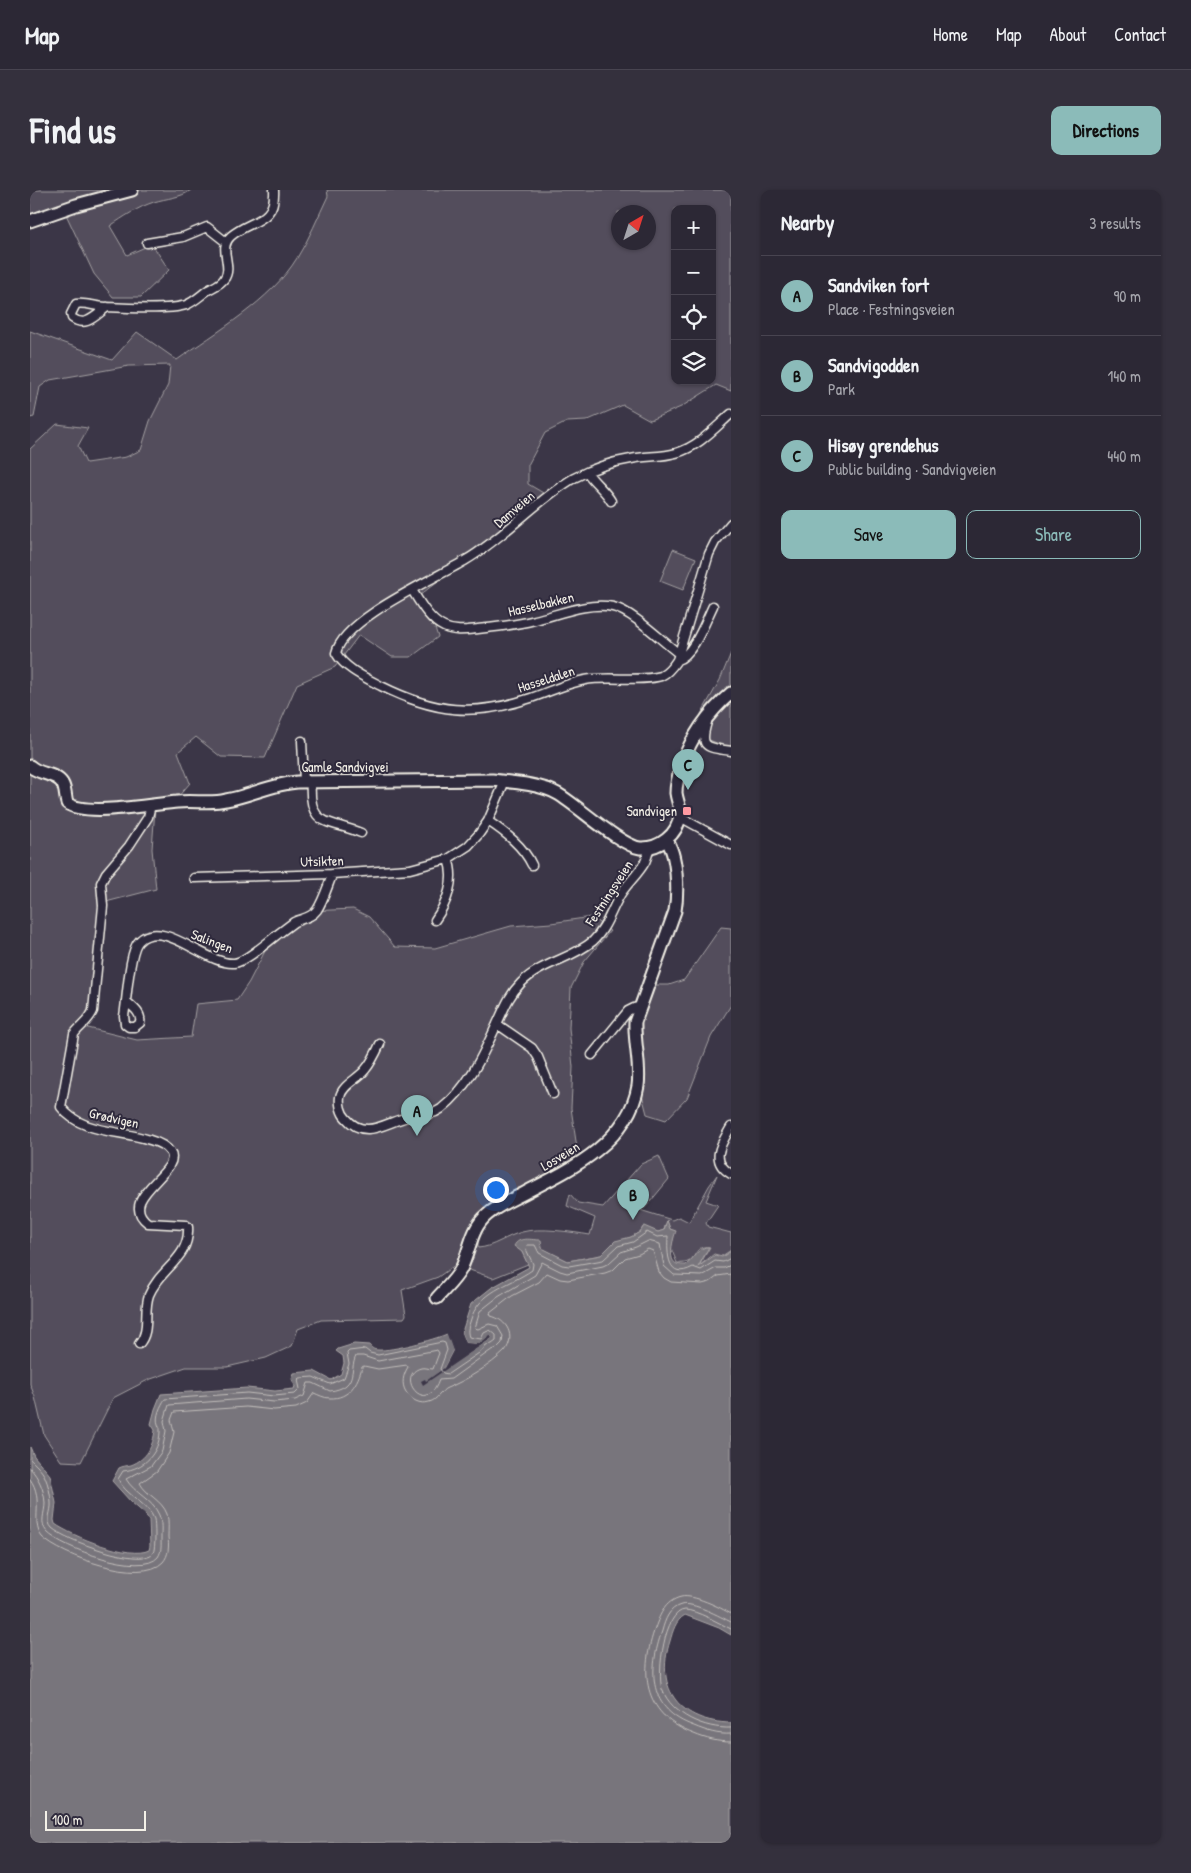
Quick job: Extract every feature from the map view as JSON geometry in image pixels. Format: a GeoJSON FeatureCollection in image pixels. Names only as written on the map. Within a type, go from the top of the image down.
{"type":"FeatureCollection","features":[{"type":"Feature","properties":{"kind":"street"},"geometry":{"type":"LineString","coordinates":[[30,221],[132,190]]}},
{"type":"Feature","properties":{"kind":"street"},"geometry":{"type":"LineString","coordinates":[[107,307],[177,308],[188,304],[224,280],[227,272],[226,242],[234,234],[268,215],[274,202],[274,190]]}},
{"type":"Feature","properties":{"kind":"street"},"geometry":{"type":"LineString","coordinates":[[147,243],[183,237],[207,227],[226,242]]}},
{"type":"Feature","properties":{"kind":"street","name":"Damveien"},"geometry":{"type":"LineString","coordinates":[[339,659],[336,653],[337,648],[354,629],[378,608],[467,560],[499,538],[574,478],[587,472],[630,459],[677,453],[694,446],[731,414]]}},
{"type":"Feature","properties":{"kind":"street"},"geometry":{"type":"LineString","coordinates":[[587,472],[592,480],[608,494],[611,501]]}},
{"type":"Feature","properties":{"kind":"street"},"geometry":{"type":"LineString","coordinates":[[678,657],[709,554],[715,542],[731,523]]}},
{"type":"Feature","properties":{"kind":"street","name":"Hasselbakken"},"geometry":{"type":"LineString","coordinates":[[412,590],[435,621],[445,627],[459,631],[532,621],[584,607],[615,607],[630,615],[678,657]]}},
{"type":"Feature","properties":{"kind":"street","name":"Hasseldalen"},"geometry":{"type":"LineString","coordinates":[[339,659],[371,681],[437,708],[465,710],[498,707],[585,680],[647,678],[662,675],[671,668],[678,657],[681,659],[692,648],[713,606]]}},
{"type":"Feature","properties":{"kind":"street"},"geometry":{"type":"LineString","coordinates":[[649,848],[666,840],[675,828],[680,817],[676,794],[679,775],[694,737],[706,718],[731,693]]}},
{"type":"Feature","properties":{"kind":"street"},"geometry":{"type":"LineString","coordinates":[[706,718],[708,721],[703,737],[705,744],[731,751]]}},
{"type":"Feature","properties":{"kind":"street"},"geometry":{"type":"LineString","coordinates":[[302,741],[310,802],[315,814],[334,825],[362,833]]}},
{"type":"Feature","properties":{"kind":"street","name":"Gamle Sandvigvei"},"geometry":{"type":"LineString","coordinates":[[30,766],[35,771],[55,777],[61,781],[67,803],[75,808],[119,808],[177,802],[223,801],[274,785],[308,781],[492,780],[552,791],[630,846],[649,848]]}},
{"type":"Feature","properties":{"kind":"street","name":"Utsikten"},"geometry":{"type":"LineString","coordinates":[[194,878],[331,874],[410,869],[448,859],[468,846],[488,822],[505,782]]}},
{"type":"Feature","properties":{"kind":"street","name":"Grødvigen"},"geometry":{"type":"LineString","coordinates":[[139,1344],[145,1335],[146,1305],[152,1288],[168,1268],[182,1255],[189,1234],[186,1225],[148,1222],[141,1214],[139,1208],[141,1198],[168,1167],[172,1156],[171,1153],[156,1142],[85,1125],[71,1118],[61,1107],[74,1034],[93,1012],[103,906],[101,883],[106,873],[129,846],[148,817],[151,805]]}},
{"type":"Feature","properties":{"kind":"street"},"geometry":{"type":"LineString","coordinates":[[680,817],[731,845]]}},
{"type":"Feature","properties":{"kind":"street"},"geometry":{"type":"LineString","coordinates":[[488,822],[521,847],[532,865]]}},
{"type":"Feature","properties":{"kind":"street","name":"Losveien"},"geometry":{"type":"LineString","coordinates":[[437,1298],[458,1272],[465,1260],[476,1225],[487,1214],[563,1174],[595,1152],[615,1133],[628,1113],[638,1088],[638,1059],[634,1040],[635,1022],[675,912],[678,896],[678,884],[672,852],[666,840]]}},
{"type":"Feature","properties":{"kind":"street","name":"Festningsveien"},"geometry":{"type":"LineString","coordinates":[[380,1044],[374,1058],[364,1071],[340,1094],[342,1115],[350,1124],[360,1128],[379,1128],[406,1118],[430,1114],[440,1109],[465,1083],[477,1066],[507,1000],[521,983],[536,970],[582,948],[594,940],[621,893],[644,863],[649,848]]}},
{"type":"Feature","properties":{"kind":"street"},"geometry":{"type":"LineString","coordinates":[[435,920],[445,903],[450,887],[452,876],[448,859]]}},
{"type":"Feature","properties":{"kind":"street","name":"Salingen"},"geometry":{"type":"LineString","coordinates":[[127,1002],[133,952],[138,941],[151,934],[164,934],[210,956],[235,963],[246,958],[295,922],[309,918],[317,910],[331,874]]}},
{"type":"Feature","properties":{"kind":"street"},"geometry":{"type":"LineString","coordinates":[[592,1055],[628,1011],[639,1007]]}},
{"type":"Feature","properties":{"kind":"street"},"geometry":{"type":"LineString","coordinates":[[497,1024],[532,1048],[538,1057],[553,1094]]}},
{"type":"Feature","properties":{"kind":"street"},"geometry":{"type":"LineString","coordinates":[[731,1127],[723,1141],[718,1156],[721,1167],[731,1174]]}},
{"type":"Feature","properties":{"kind":"shaded area"},"geometry":{"type":"Polygon","coordinates":[[[30,190],[191,190],[183,195],[142,207],[110,226],[127,255],[152,244],[169,270],[141,297],[113,297],[94,274],[63,208],[30,219],[30,190]]]}},
{"type":"Feature","properties":{"kind":"shaded area"},"geometry":{"type":"Polygon","coordinates":[[[327,190],[731,190],[731,391],[716,385],[681,407],[650,420],[623,405],[586,421],[567,422],[545,433],[528,465],[528,484],[545,494],[559,485],[419,596],[433,622],[438,637],[411,657],[392,657],[359,635],[335,667],[297,684],[265,758],[221,757],[196,737],[178,752],[190,783],[177,798],[155,809],[152,849],[156,889],[102,903],[90,1005],[80,1026],[137,1040],[191,1037],[196,1004],[237,1000],[265,951],[292,925],[309,918],[310,911],[353,909],[369,917],[395,947],[435,948],[511,926],[591,917],[610,931],[584,962],[571,988],[569,1028],[573,1067],[571,1108],[577,1148],[574,1159],[507,1202],[478,1230],[478,1248],[489,1246],[516,1234],[537,1230],[556,1230],[590,1235],[595,1218],[567,1206],[570,1194],[578,1203],[603,1207],[641,1164],[659,1156],[669,1179],[645,1208],[640,1210],[672,1220],[679,1217],[689,1222],[717,1175],[706,1201],[718,1205],[706,1223],[708,1227],[731,1233],[731,1250],[722,1256],[714,1254],[699,1266],[710,1247],[704,1247],[689,1261],[677,1263],[671,1248],[675,1231],[670,1229],[667,1221],[664,1230],[658,1232],[643,1227],[640,1232],[631,1237],[615,1242],[601,1255],[568,1261],[541,1248],[522,1252],[528,1264],[493,1278],[455,1265],[438,1277],[402,1290],[406,1315],[404,1318],[321,1320],[298,1329],[292,1346],[266,1358],[227,1367],[186,1367],[148,1380],[113,1398],[81,1462],[61,1461],[44,1435],[30,1384],[30,449],[57,424],[88,428],[78,446],[86,463],[126,457],[141,450],[150,421],[168,385],[170,365],[129,366],[50,380],[40,387],[34,417],[30,418],[30,331],[112,360],[137,332],[177,360],[242,315],[273,288],[297,258],[328,196],[327,190]]]}},
{"type":"Feature","properties":{"kind":"shaded area"},"geometry":{"type":"Polygon","coordinates":[[[673,549],[696,558],[683,590],[660,581],[673,549]]]}},
{"type":"Feature","properties":{"kind":"shaded area"},"geometry":{"type":"Polygon","coordinates":[[[731,653],[731,749],[707,739],[701,714],[720,680],[731,653]]]}},
{"type":"Feature","properties":{"kind":"shaded area"},"geometry":{"type":"Polygon","coordinates":[[[721,927],[731,928],[731,1005],[711,1037],[687,1098],[666,1120],[647,1114],[641,1091],[636,1021],[652,985],[669,985],[684,980],[721,927]]]}},
{"type":"Feature","properties":{"kind":"water"},"geometry":{"type":"Polygon","coordinates":[[[667,1220],[670,1229],[676,1231],[671,1254],[674,1262],[677,1264],[686,1265],[705,1247],[709,1247],[698,1267],[715,1255],[722,1257],[731,1251],[731,1635],[719,1628],[685,1615],[677,1623],[672,1634],[666,1659],[666,1674],[669,1688],[676,1700],[686,1710],[698,1717],[731,1723],[731,1843],[30,1843],[30,1447],[34,1456],[50,1475],[56,1503],[55,1524],[74,1535],[115,1549],[129,1552],[149,1550],[149,1520],[112,1481],[119,1468],[137,1462],[148,1451],[153,1441],[155,1430],[151,1424],[161,1394],[247,1388],[275,1391],[294,1389],[295,1386],[292,1379],[294,1373],[314,1371],[331,1380],[341,1374],[344,1363],[343,1356],[336,1351],[338,1349],[354,1344],[369,1345],[376,1350],[393,1349],[447,1334],[453,1350],[444,1368],[423,1384],[492,1338],[490,1335],[478,1344],[466,1343],[462,1332],[471,1304],[491,1288],[529,1267],[522,1252],[514,1246],[516,1243],[526,1239],[541,1240],[542,1248],[568,1261],[601,1255],[615,1241],[631,1237],[640,1232],[644,1226],[658,1232],[664,1230],[667,1220]]]}},
{"type":"Feature","properties":{"kind":"pier"},"geometry":{"type":"Polygon","coordinates":[[[460,1328],[466,1343],[478,1344],[490,1335],[492,1338],[423,1385],[421,1381],[425,1379],[426,1381],[444,1368],[453,1351],[446,1332],[449,1333],[455,1350],[449,1364],[475,1347],[464,1344],[459,1333],[460,1328]]]}},
{"type":"Feature","properties":{"kind":"place","name":"Hisøy grendehus"},"geometry":{"type":"Point","coordinates":[688,790]}},
{"type":"Feature","properties":{"kind":"place","name":"Sandvigen"},"geometry":{"type":"Point","coordinates":[687,811]}},
{"type":"Feature","properties":{"kind":"place","name":"Sandviken fort"},"geometry":{"type":"Point","coordinates":[417,1136]}},
{"type":"Feature","properties":{"kind":"place","name":"Sandvigodden"},"geometry":{"type":"Point","coordinates":[633,1220]}}]}
